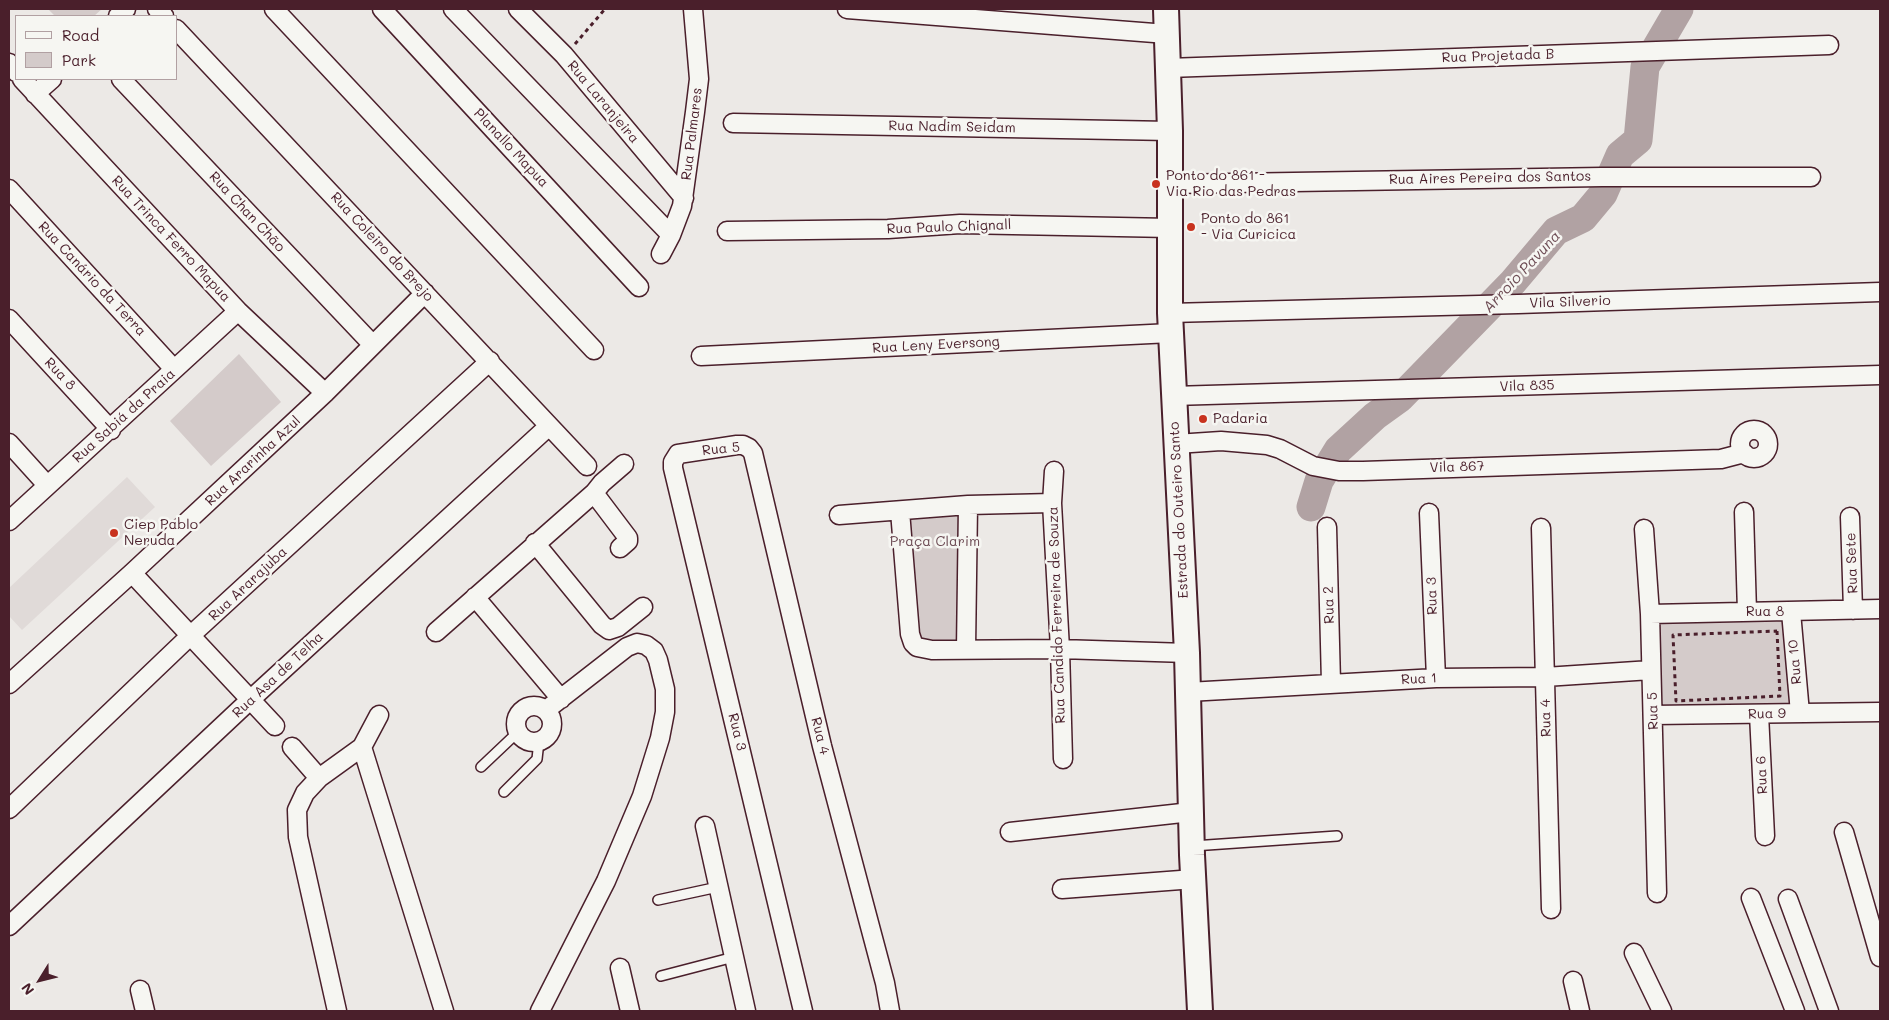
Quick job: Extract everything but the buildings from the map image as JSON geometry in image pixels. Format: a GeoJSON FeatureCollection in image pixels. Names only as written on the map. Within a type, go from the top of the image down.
{"type":"FeatureCollection","features":[{"type":"Feature","properties":{"kind":"street"},"geometry":{"type":"LineString","coordinates":[[274,9],[594,350]]}},
{"type":"Feature","properties":{"kind":"street","name":"Planallo Mapua"},"geometry":{"type":"LineString","coordinates":[[382,9],[639,286]]}},
{"type":"Feature","properties":{"kind":"street"},"geometry":{"type":"LineString","coordinates":[[454,9],[671,234]]}},
{"type":"Feature","properties":{"kind":"street","name":"Rua Laranjeira"},"geometry":{"type":"LineString","coordinates":[[518,9],[564,55],[684,198]]}},
{"type":"Feature","properties":{"kind":"street","name":"Rua Palmares"},"geometry":{"type":"LineString","coordinates":[[661,254],[679,216],[684,198],[699,78],[693,9]]}},
{"type":"Feature","properties":{"kind":"street"},"geometry":{"type":"LineString","coordinates":[[847,9],[1167,34]]}},
{"type":"Feature","properties":{"kind":"street","name":"Estrada do Outeiro Santo"},"geometry":{"type":"LineString","coordinates":[[1166,9],[1170,131],[1173,396],[1187,653],[1192,846],[1200,1011]]}},
{"type":"Feature","properties":{"kind":"street","name":"Rua Coleiro do Brejo"},"geometry":{"type":"LineString","coordinates":[[178,31],[587,466]]}},
{"type":"Feature","properties":{"kind":"street","name":"Rua Projetada B"},"geometry":{"type":"LineString","coordinates":[[1168,68],[1829,45]]}},
{"type":"Feature","properties":{"kind":"street","name":"Rua Trinca Ferro Mapua"},"geometry":{"type":"LineString","coordinates":[[23,80],[238,311],[325,393]]}},
{"type":"Feature","properties":{"kind":"street"},"geometry":{"type":"LineString","coordinates":[[35,94],[51,80]]}},
{"type":"Feature","properties":{"kind":"street","name":"Rua Chan Chão"},"geometry":{"type":"LineString","coordinates":[[122,80],[373,345]]}},
{"type":"Feature","properties":{"kind":"street","name":"Rua Nadim Seidam"},"geometry":{"type":"LineString","coordinates":[[733,123],[1170,131]]}},
{"type":"Feature","properties":{"kind":"street","name":"Rua Aires Pereira dos Santos"},"geometry":{"type":"LineString","coordinates":[[1170,184],[1602,177],[1811,177]]}},
{"type":"Feature","properties":{"kind":"street","name":"Rua Canário da Terra"},"geometry":{"type":"LineString","coordinates":[[9,189],[174,370]]}},
{"type":"Feature","properties":{"kind":"street","name":"Rua Paulo Chignall"},"geometry":{"type":"LineString","coordinates":[[727,231],[888,229],[960,224],[1171,228]]}},
{"type":"Feature","properties":{"kind":"street","name":"Vila Silverio"},"geometry":{"type":"LineString","coordinates":[[1171,323],[1475,305],[1880,292]]}},
{"type":"Feature","properties":{"kind":"street","name":"Rua Ararinha Azul"},"geometry":{"type":"LineString","coordinates":[[9,684],[132,574],[325,393],[425,293]]}},
{"type":"Feature","properties":{"kind":"street","name":"Rua Sabiá da Praia"},"geometry":{"type":"LineString","coordinates":[[9,521],[238,311]]}},
{"type":"Feature","properties":{"kind":"street","name":"Rua 8"},"geometry":{"type":"LineString","coordinates":[[9,319],[110,430]]}},
{"type":"Feature","properties":{"kind":"street","name":"Rua Leny Eversong"},"geometry":{"type":"LineString","coordinates":[[701,356],[1171,323]]}},
{"type":"Feature","properties":{"kind":"street","name":"Rua Ararajuba"},"geometry":{"type":"LineString","coordinates":[[9,809],[190,636],[490,361]]}},
{"type":"Feature","properties":{"kind":"street","name":"Vila 835"},"geometry":{"type":"LineString","coordinates":[[1173,396],[1880,375]]}},
{"type":"Feature","properties":{"kind":"street","name":"Rua Asa de Telha"},"geometry":{"type":"LineString","coordinates":[[9,926],[250,700],[549,426]]}},
{"type":"Feature","properties":{"kind":"street","name":"Vila 867"},"geometry":{"type":"LineString","coordinates":[[1176,444],[1221,441],[1267,445],[1280,449],[1313,466],[1363,471],[1721,459],[1744,454]]}},
{"type":"Feature","properties":{"kind":"street"},"geometry":{"type":"LineString","coordinates":[[9,443],[47,485]]}},
{"type":"Feature","properties":{"kind":"street","name":"Rua 5"},"geometry":{"type":"LineString","coordinates":[[678,454],[743,444],[750,448],[754,460]]}},
{"type":"Feature","properties":{"kind":"street","name":"Rua 3"},"geometry":{"type":"LineString","coordinates":[[678,454],[673,462],[673,468],[803,1011]]}},
{"type":"Feature","properties":{"kind":"street","name":"Rua 4"},"geometry":{"type":"LineString","coordinates":[[754,460],[822,746],[882,973],[890,1011]]}},
{"type":"Feature","properties":{"kind":"street"},"geometry":{"type":"LineString","coordinates":[[436,632],[594,493],[602,483],[624,464]]}},
{"type":"Feature","properties":{"kind":"street","name":"Rua Candido Ferreira de Souza"},"geometry":{"type":"LineString","coordinates":[[1054,470],[1052,503],[1060,649],[1063,759]]}},
{"type":"Feature","properties":{"kind":"street"},"geometry":{"type":"LineString","coordinates":[[594,493],[628,538],[628,541],[620,548]]}},
{"type":"Feature","properties":{"kind":"street"},"geometry":{"type":"LineString","coordinates":[[839,515],[968,505],[1052,503]]}},
{"type":"Feature","properties":{"kind":"street"},"geometry":{"type":"LineString","coordinates":[[966,649],[968,505]]}},
{"type":"Feature","properties":{"kind":"street"},"geometry":{"type":"LineString","coordinates":[[900,511],[910,634],[913,643],[922,649],[1060,649],[1187,653]]}},
{"type":"Feature","properties":{"kind":"street"},"geometry":{"type":"LineString","coordinates":[[1744,512],[1747,612]]}},
{"type":"Feature","properties":{"kind":"street","name":"Rua 3"},"geometry":{"type":"LineString","coordinates":[[1429,513],[1436,678]]}},
{"type":"Feature","properties":{"kind":"street","name":"Rua Sete"},"geometry":{"type":"LineString","coordinates":[[1850,517],[1853,610]]}},
{"type":"Feature","properties":{"kind":"street","name":"Rua 2"},"geometry":{"type":"LineString","coordinates":[[1326,527],[1331,683]]}},
{"type":"Feature","properties":{"kind":"street","name":"Rua 4"},"geometry":{"type":"LineString","coordinates":[[1540,528],[1551,908]]}},
{"type":"Feature","properties":{"kind":"street","name":"Rua 5"},"geometry":{"type":"LineString","coordinates":[[1644,529],[1650,614],[1657,893]]}},
{"type":"Feature","properties":{"kind":"street"},"geometry":{"type":"LineString","coordinates":[[535,543],[598,620],[609,630],[618,627],[643,607]]}},
{"type":"Feature","properties":{"kind":"street"},"geometry":{"type":"LineString","coordinates":[[132,574],[275,726]]}},
{"type":"Feature","properties":{"kind":"street"},"geometry":{"type":"LineString","coordinates":[[475,597],[561,698]]}},
{"type":"Feature","properties":{"kind":"street","name":"Rua 8"},"geometry":{"type":"LineString","coordinates":[[1650,614],[1880,609]]}},
{"type":"Feature","properties":{"kind":"street","name":"Rua 10"},"geometry":{"type":"LineString","coordinates":[[1791,612],[1800,713]]}},
{"type":"Feature","properties":{"kind":"street"},"geometry":{"type":"LineString","coordinates":[[540,1011],[606,881],[642,796],[660,738],[665,712],[665,689],[654,651],[646,645],[637,643],[627,647],[546,710]]}},
{"type":"Feature","properties":{"kind":"street","name":"Rua 1"},"geometry":{"type":"LineString","coordinates":[[1188,692],[1436,678],[1545,676],[1651,670]]}},
{"type":"Feature","properties":{"kind":"street"},"geometry":{"type":"LineString","coordinates":[[534,705],[546,710],[550,715],[552,728],[545,738],[540,741],[527,741],[518,732],[516,720],[522,709],[534,705]]}},
{"type":"Feature","properties":{"kind":"street","name":"Rua 9"},"geometry":{"type":"LineString","coordinates":[[1653,715],[1880,712]]}},
{"type":"Feature","properties":{"kind":"street","name":"Rua 6"},"geometry":{"type":"LineString","coordinates":[[1759,714],[1765,836]]}},
{"type":"Feature","properties":{"kind":"street"},"geometry":{"type":"LineString","coordinates":[[337,1011],[298,837],[297,810],[304,793],[319,778],[362,747],[379,716]]}},
{"type":"Feature","properties":{"kind":"street"},"geometry":{"type":"LineString","coordinates":[[292,747],[319,778]]}},
{"type":"Feature","properties":{"kind":"street"},"geometry":{"type":"LineString","coordinates":[[362,747],[444,1011]]}},
{"type":"Feature","properties":{"kind":"street"},"geometry":{"type":"LineString","coordinates":[[1010,832],[1191,812]]}},
{"type":"Feature","properties":{"kind":"street"},"geometry":{"type":"LineString","coordinates":[[705,826],[746,1011]]}},
{"type":"Feature","properties":{"kind":"street"},"geometry":{"type":"LineString","coordinates":[[1844,832],[1880,957]]}},
{"type":"Feature","properties":{"kind":"street"},"geometry":{"type":"LineString","coordinates":[[1062,889],[1194,878]]}},
{"type":"Feature","properties":{"kind":"street"},"geometry":{"type":"LineString","coordinates":[[1751,898],[1795,1011]]}},
{"type":"Feature","properties":{"kind":"street"},"geometry":{"type":"LineString","coordinates":[[1788,899],[1829,1011]]}},
{"type":"Feature","properties":{"kind":"street"},"geometry":{"type":"LineString","coordinates":[[1634,954],[1662,1011]]}},
{"type":"Feature","properties":{"kind":"street"},"geometry":{"type":"LineString","coordinates":[[620,968],[630,1011]]}},
{"type":"Feature","properties":{"kind":"street"},"geometry":{"type":"LineString","coordinates":[[1573,981],[1580,1011]]}},
{"type":"Feature","properties":{"kind":"street"},"geometry":{"type":"LineString","coordinates":[[140,990],[145,1011]]}},
{"type":"Feature","properties":{"kind":"lane"},"geometry":{"type":"LineString","coordinates":[[481,767],[518,732]]}},
{"type":"Feature","properties":{"kind":"lane"},"geometry":{"type":"LineString","coordinates":[[504,792],[536,759],[540,741]]}},
{"type":"Feature","properties":{"kind":"lane"},"geometry":{"type":"LineString","coordinates":[[1192,846],[1338,836]]}},
{"type":"Feature","properties":{"kind":"lane"},"geometry":{"type":"LineString","coordinates":[[658,900],[718,886]]}},
{"type":"Feature","properties":{"kind":"lane"},"geometry":{"type":"LineString","coordinates":[[661,976],[734,957]]}},
{"type":"Feature","properties":{"kind":"path"},"geometry":{"type":"LineString","coordinates":[[564,55],[605,9]]}},
{"type":"Feature","properties":{"kind":"path"},"geometry":{"type":"LineString","coordinates":[[1777,631],[1780,696],[1676,700],[1673,635],[1777,631]]}},
{"type":"Feature","properties":{"kind":"shaded area"},"geometry":{"type":"Polygon","coordinates":[[[127,477],[155,507],[22,630],[9,616],[9,588],[127,477]]]}},
{"type":"Feature","properties":{"kind":"green space"},"geometry":{"type":"Polygon","coordinates":[[[48,9],[102,9],[95,15],[54,15],[48,9]]]}},
{"type":"Feature","properties":{"kind":"green space"},"geometry":{"type":"Polygon","coordinates":[[[239,354],[281,402],[211,466],[170,421],[239,354]]]}},
{"type":"Feature","properties":{"kind":"green space","name":"Praça Clarim"},"geometry":{"type":"Polygon","coordinates":[[[968,505],[966,649],[917,647],[900,511],[968,505]]]}},
{"type":"Feature","properties":{"kind":"green space"},"geometry":{"type":"Polygon","coordinates":[[[1784,619],[1791,705],[1659,706],[1655,620],[1784,619]]]}},
{"type":"Feature","properties":{"kind":"waterway","name":"Arroio Pavuna"},"geometry":{"type":"LineString","coordinates":[[1311,507],[1319,481],[1338,450],[1375,416],[1400,398],[1513,282],[1556,231],[1583,218],[1603,194],[1620,155],[1638,140],[1645,67],[1679,9]]}},
{"type":"Feature","properties":{"kind":"place","name":"Ponto do 861 - Via Rio das Pedras"},"geometry":{"type":"Point","coordinates":[1156,184]}},
{"type":"Feature","properties":{"kind":"place","name":"Ponto do 861 - Via Curicica"},"geometry":{"type":"Point","coordinates":[1191,227]}},
{"type":"Feature","properties":{"kind":"place","name":"Padaria"},"geometry":{"type":"Point","coordinates":[1203,419]}},
{"type":"Feature","properties":{"kind":"place","name":"Ciep Pablo Neruda"},"geometry":{"type":"Point","coordinates":[114,533]}}]}
